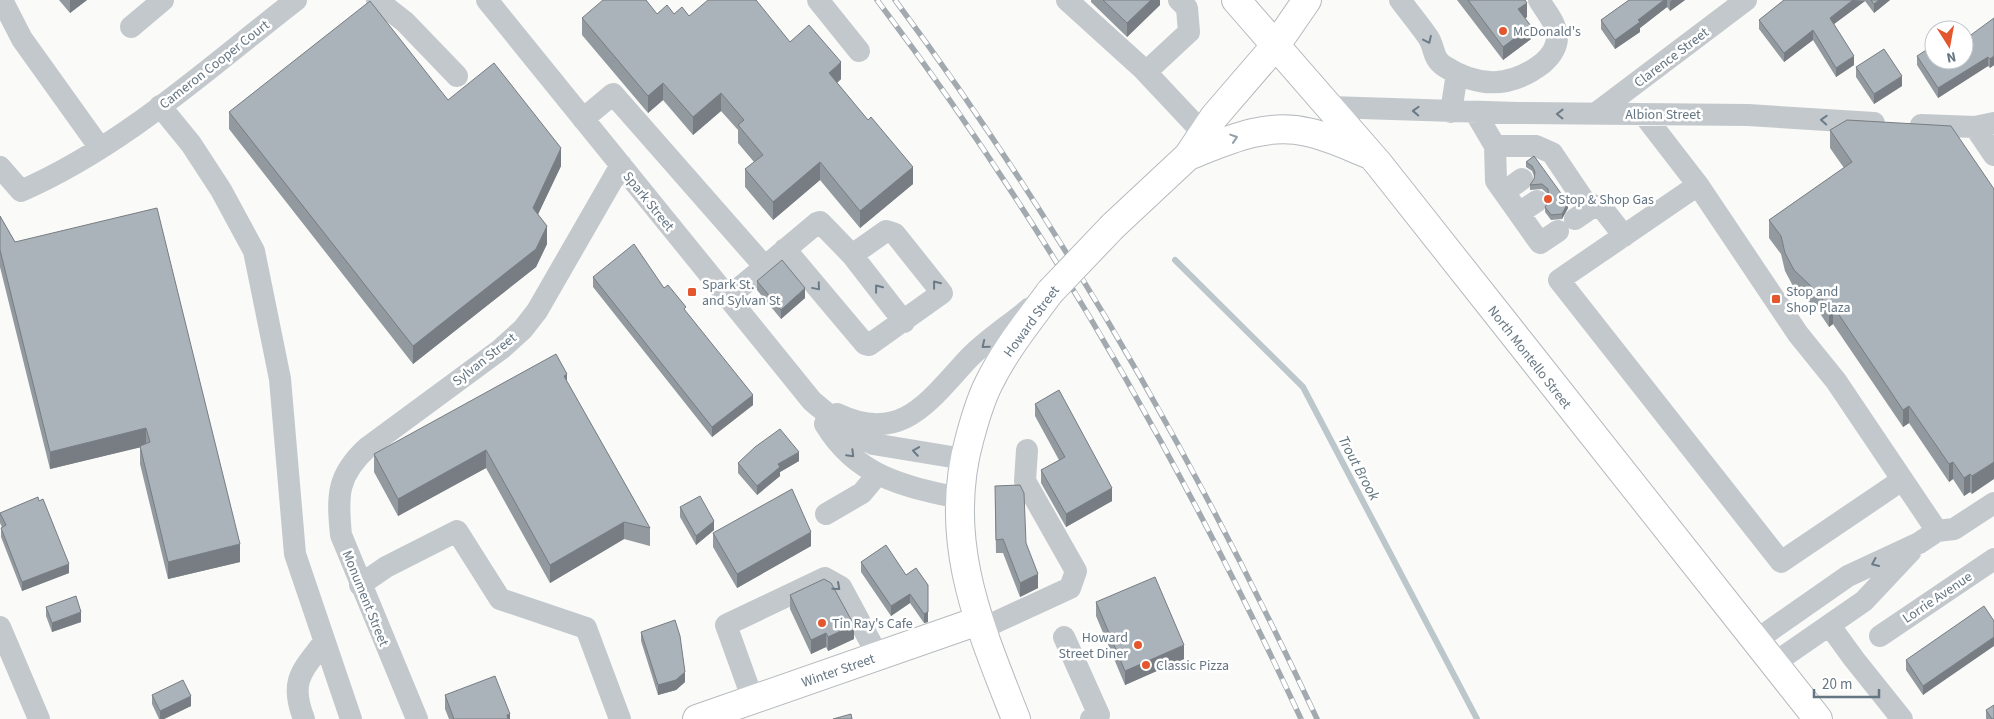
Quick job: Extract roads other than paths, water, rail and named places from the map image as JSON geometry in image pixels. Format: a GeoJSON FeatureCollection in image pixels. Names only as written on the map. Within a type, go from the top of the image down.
{"type":"FeatureCollection","features":[{"type":"Feature","properties":{"kind":"main road","name":"North Montello Street"},"geometry":{"type":"LineString","coordinates":[[1236,0],[1371,154],[1818,719]]}},
{"type":"Feature","properties":{"kind":"main road","name":"Howard Street"},"geometry":{"type":"LineString","coordinates":[[1016,719],[980,625],[963,559],[959,498],[964,458],[988,385],[1007,350],[1050,292],[1113,226],[1188,156],[1214,117],[1276,45],[1306,0]]}},
{"type":"Feature","properties":{"kind":"main road"},"geometry":{"type":"LineString","coordinates":[[1188,156],[1235,137],[1270,129],[1306,131],[1371,154]]}},
{"type":"Feature","properties":{"kind":"main road","name":"Winter Street"},"geometry":{"type":"LineString","coordinates":[[697,719],[878,656],[980,625]]}},
{"type":"Feature","properties":{"kind":"street"},"geometry":{"type":"LineString","coordinates":[[2,0],[22,39],[100,148]]}},
{"type":"Feature","properties":{"kind":"street"},"geometry":{"type":"LineString","coordinates":[[131,27],[162,0]]}},
{"type":"Feature","properties":{"kind":"street","name":"Cameron Cooper Court"},"geometry":{"type":"LineString","coordinates":[[0,167],[22,191],[55,176],[132,128],[296,0]]}},
{"type":"Feature","properties":{"kind":"street"},"geometry":{"type":"LineString","coordinates":[[377,0],[405,22],[457,76]]}},
{"type":"Feature","properties":{"kind":"street","name":"Spark Street"},"geometry":{"type":"LineString","coordinates":[[487,0],[812,401],[832,435],[859,462],[877,475],[918,489],[959,498]]}},
{"type":"Feature","properties":{"kind":"street"},"geometry":{"type":"LineString","coordinates":[[818,0],[859,51]]}},
{"type":"Feature","properties":{"kind":"street"},"geometry":{"type":"LineString","coordinates":[[1066,0],[1146,72],[1203,133]]}},
{"type":"Feature","properties":{"kind":"street"},"geometry":{"type":"LineString","coordinates":[[1146,72],[1189,32],[1187,8],[1179,0]]}},
{"type":"Feature","properties":{"kind":"street"},"geometry":{"type":"LineString","coordinates":[[1400,0],[1429,39],[1434,55],[1442,64],[1457,73],[1503,82],[1526,76],[1552,54],[1557,38],[1553,20],[1539,0]]}},
{"type":"Feature","properties":{"kind":"street","name":"Clarence Street"},"geometry":{"type":"LineString","coordinates":[[1595,114],[1746,0]]}},
{"type":"Feature","properties":{"kind":"street"},"geometry":{"type":"LineString","coordinates":[[1451,112],[1457,73]]}},
{"type":"Feature","properties":{"kind":"street"},"geometry":{"type":"LineString","coordinates":[[583,119],[613,94],[765,267]]}},
{"type":"Feature","properties":{"kind":"street"},"geometry":{"type":"LineString","coordinates":[[160,106],[191,144],[221,190],[254,251],[280,379],[296,554],[351,719]]}},
{"type":"Feature","properties":{"kind":"street","name":"Albion Street"},"geometry":{"type":"LineString","coordinates":[[1330,107],[1451,112],[1748,115],[1984,125]]}},
{"type":"Feature","properties":{"kind":"street"},"geometry":{"type":"LineString","coordinates":[[1475,112],[1495,146],[1494,173],[1496,181],[1548,199],[1607,213],[1624,236]]}},
{"type":"Feature","properties":{"kind":"street"},"geometry":{"type":"LineString","coordinates":[[1644,115],[1698,185],[1798,334],[1836,381],[1902,480],[1928,537]]}},
{"type":"Feature","properties":{"kind":"street"},"geometry":{"type":"LineString","coordinates":[[1984,125],[1994,156]]}},
{"type":"Feature","properties":{"kind":"street"},"geometry":{"type":"LineString","coordinates":[[1495,146],[1536,146],[1545,148],[1548,199]]}},
{"type":"Feature","properties":{"kind":"street","name":"Sylvan Street"},"geometry":{"type":"LineString","coordinates":[[345,472],[354,459],[368,447],[501,348],[523,329],[537,311],[621,165]]}},
{"type":"Feature","properties":{"kind":"street"},"geometry":{"type":"LineString","coordinates":[[1698,185],[1559,280],[1781,562],[1902,480]]}},
{"type":"Feature","properties":{"kind":"street"},"geometry":{"type":"LineString","coordinates":[[727,298],[817,223],[823,223],[852,255],[904,322]]}},
{"type":"Feature","properties":{"kind":"street"},"geometry":{"type":"LineString","coordinates":[[785,249],[865,344],[873,345],[940,296],[942,290],[895,234],[886,231],[852,255]]}},
{"type":"Feature","properties":{"kind":"street","name":"Spark Street"},"geometry":{"type":"LineString","coordinates":[[812,401],[848,419],[871,424],[894,422],[912,415],[931,401],[969,358],[1050,292]]}},
{"type":"Feature","properties":{"kind":"street","name":"Spark Street"},"geometry":{"type":"LineString","coordinates":[[812,401],[849,432],[873,444],[964,458]]}},
{"type":"Feature","properties":{"kind":"street"},"geometry":{"type":"LineString","coordinates":[[980,625],[1070,588],[1076,571],[1025,481],[1027,450]]}},
{"type":"Feature","properties":{"kind":"street","name":"Monument Street"},"geometry":{"type":"LineString","coordinates":[[345,472],[339,489],[338,510],[341,535],[360,585],[417,719]]}},
{"type":"Feature","properties":{"kind":"street"},"geometry":{"type":"LineString","coordinates":[[826,514],[862,493],[877,475]]}},
{"type":"Feature","properties":{"kind":"street"},"geometry":{"type":"LineString","coordinates":[[1755,641],[1848,576],[1928,537],[1954,529],[1994,503]]}},
{"type":"Feature","properties":{"kind":"street"},"geometry":{"type":"LineString","coordinates":[[360,585],[386,568],[457,531],[500,599],[586,628],[620,719]]}},
{"type":"Feature","properties":{"kind":"street"},"geometry":{"type":"LineString","coordinates":[[1773,664],[1864,601],[1928,537]]}},
{"type":"Feature","properties":{"kind":"street","name":"Lorrie Avenue"},"geometry":{"type":"LineString","coordinates":[[1880,636],[1994,559]]}},
{"type":"Feature","properties":{"kind":"street"},"geometry":{"type":"LineString","coordinates":[[753,700],[726,625],[825,578],[841,587],[878,656]]}},
{"type":"Feature","properties":{"kind":"street"},"geometry":{"type":"LineString","coordinates":[[1830,626],[1902,719]]}},
{"type":"Feature","properties":{"kind":"street"},"geometry":{"type":"LineString","coordinates":[[0,628],[39,719]]}},
{"type":"Feature","properties":{"kind":"street"},"geometry":{"type":"LineString","coordinates":[[1064,637],[1099,714],[1090,719]]}},
{"type":"Feature","properties":{"kind":"street"},"geometry":{"type":"LineString","coordinates":[[304,719],[298,703],[299,674],[324,642]]}},
{"type":"Feature","properties":{"kind":"waterway","name":"Trout Brook"},"geometry":{"type":"LineString","coordinates":[[1175,260],[1303,387],[1477,719]]}},
{"type":"Feature","properties":{"kind":"railway"},"geometry":{"type":"LineString","coordinates":[[877,0],[939,84],[998,171],[1108,348],[1160,439],[1209,532],[1301,719]]}},
{"type":"Feature","properties":{"kind":"railway"},"geometry":{"type":"LineString","coordinates":[[895,0],[956,85],[1014,171],[1124,349],[1225,532],[1317,719]]}},
{"type":"Feature","properties":{"kind":"place","name":"McDonald's"},"geometry":{"type":"Point","coordinates":[1503,31]}},
{"type":"Feature","properties":{"kind":"place","name":"Stop & Shop Gas"},"geometry":{"type":"Point","coordinates":[1548,199]}},
{"type":"Feature","properties":{"kind":"place","name":"Spark St. and Sylvan St"},"geometry":{"type":"Point","coordinates":[692,292]}},
{"type":"Feature","properties":{"kind":"place","name":"Stop and Shop Plaza"},"geometry":{"type":"Point","coordinates":[1776,299]}},
{"type":"Feature","properties":{"kind":"place","name":"Tin Ray's Cafe"},"geometry":{"type":"Point","coordinates":[822,623]}},
{"type":"Feature","properties":{"kind":"place","name":"Howard Street Diner"},"geometry":{"type":"Point","coordinates":[1138,645]}},
{"type":"Feature","properties":{"kind":"place","name":"Classic Pizza"},"geometry":{"type":"Point","coordinates":[1146,665]}}]}
